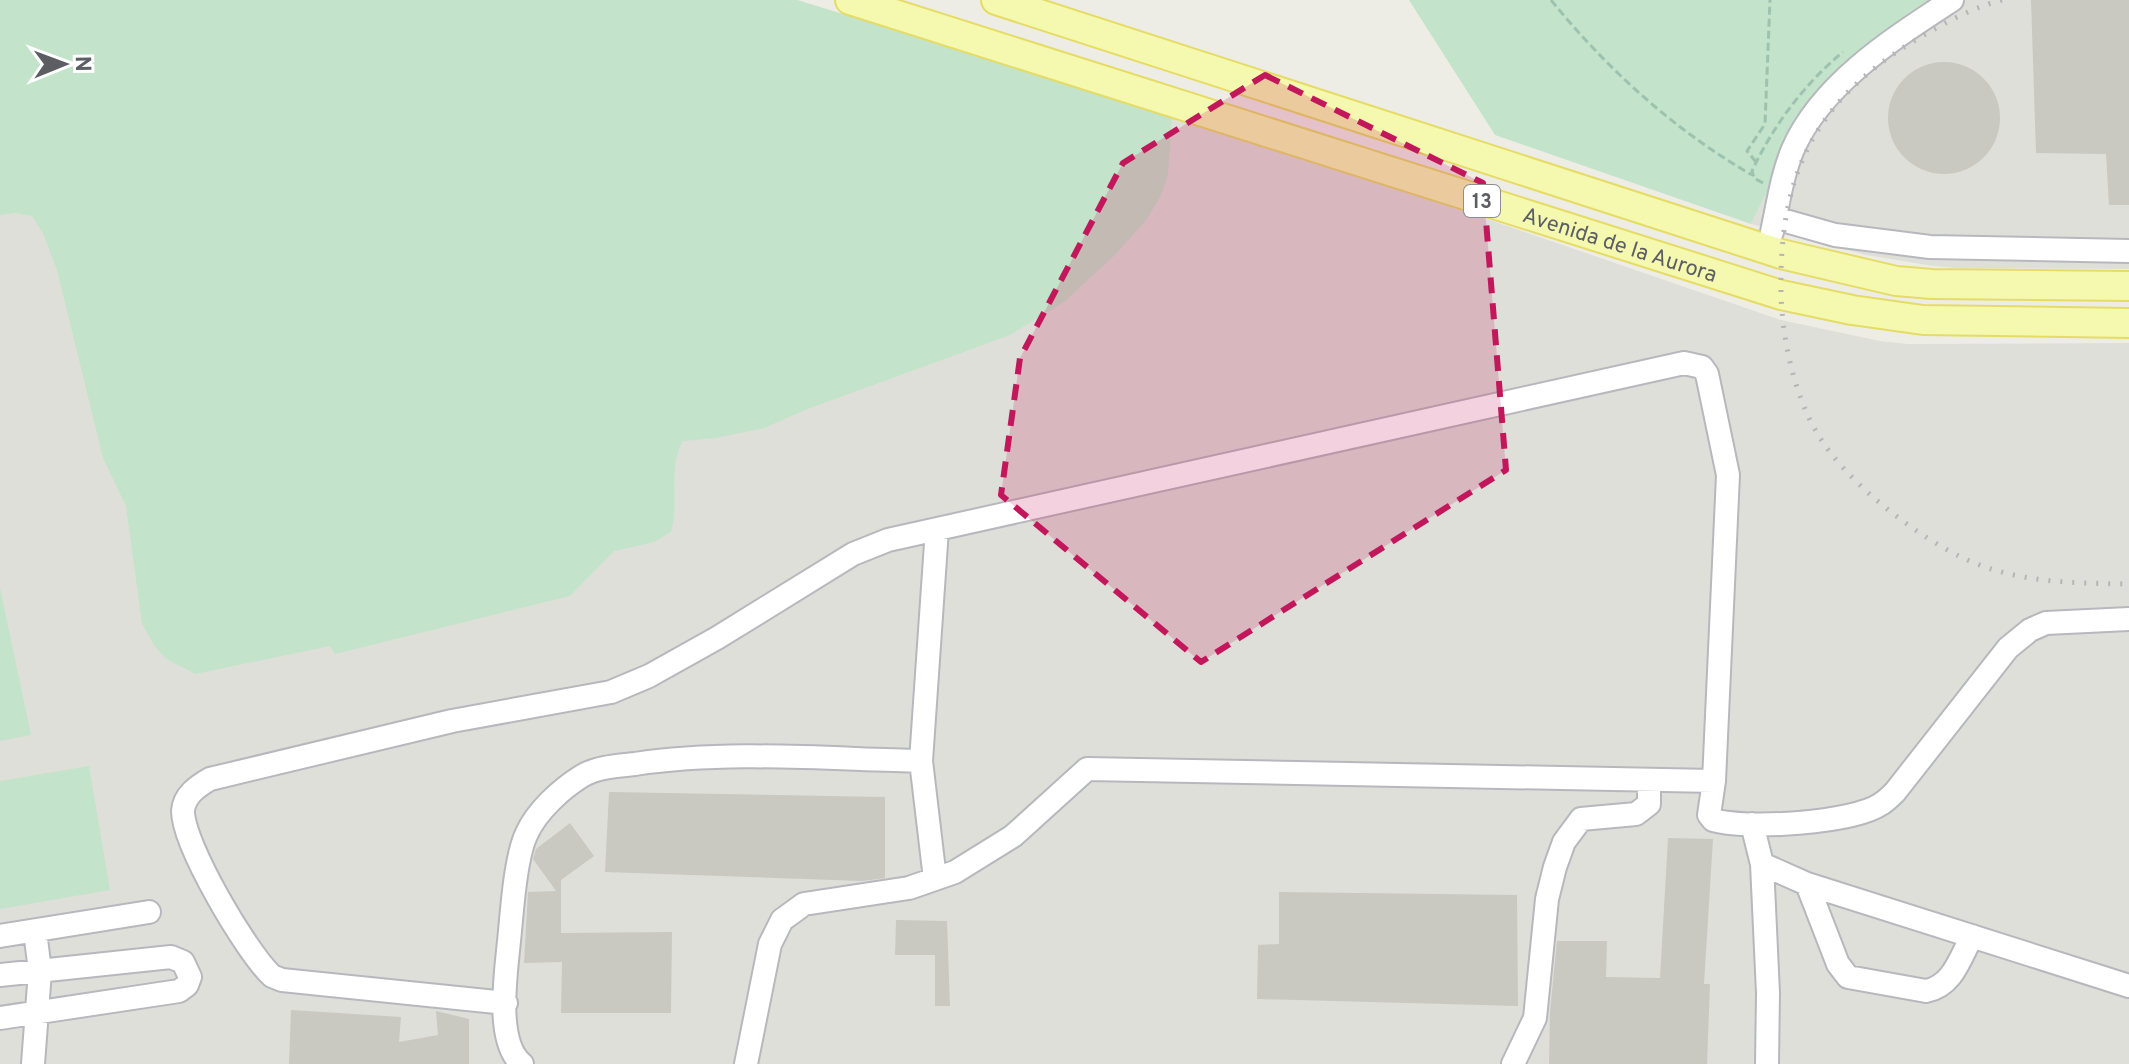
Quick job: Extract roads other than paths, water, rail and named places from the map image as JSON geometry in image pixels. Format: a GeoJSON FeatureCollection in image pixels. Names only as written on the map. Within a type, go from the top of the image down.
{"type":"FeatureCollection","features":[{"type":"Feature","properties":{"kind":"main road","name":"Avenida de la Aurora"},"geometry":{"type":"LineString","coordinates":[[850,0],[1781,295],[1852,310],[1923,320],[2129,323]]}},
{"type":"Feature","properties":{"kind":"main road","name":"Avenida de la Aurora"},"geometry":{"type":"LineString","coordinates":[[996,0],[1769,251],[1896,281],[2129,286]]}},
{"type":"Feature","properties":{"kind":"lane"},"geometry":{"type":"LineString","coordinates":[[1769,251],[1789,159],[1814,114],[1838,86],[1865,63],[1952,0]]}},
{"type":"Feature","properties":{"kind":"lane"},"geometry":{"type":"LineString","coordinates":[[1775,218],[1835,235],[1930,247],[2129,251]]}},
{"type":"Feature","properties":{"kind":"lane"},"geometry":{"type":"LineString","coordinates":[[506,1003],[282,980],[272,976],[216,895],[188,836],[183,812],[189,796],[202,784],[225,775],[452,721],[611,692],[649,676],[703,646],[853,554],[888,540],[1684,363],[1702,367],[1710,383],[1728,475],[1711,817],[1717,822],[1813,821],[1854,815],[1881,805],[1895,792],[2008,648],[2020,637],[2046,623],[2129,619]]}},
{"type":"Feature","properties":{"kind":"lane"},"geometry":{"type":"LineString","coordinates":[[935,879],[921,761],[937,529]]}},
{"type":"Feature","properties":{"kind":"lane"},"geometry":{"type":"LineString","coordinates":[[522,1064],[509,1043],[505,1025],[509,944],[523,843],[529,828],[553,800],[582,776],[606,768],[649,762],[725,757],[921,761]]}},
{"type":"Feature","properties":{"kind":"lane"},"geometry":{"type":"LineString","coordinates":[[746,1064],[770,944],[788,914],[814,901],[897,890],[935,879],[985,855],[1013,836],[1087,769],[1714,781]]}},
{"type":"Feature","properties":{"kind":"lane"},"geometry":{"type":"LineString","coordinates":[[1513,1064],[1535,1018],[1547,899],[1564,842],[1581,819],[1636,814],[1649,804],[1649,781]]}},
{"type":"Feature","properties":{"kind":"lane"},"geometry":{"type":"LineString","coordinates":[[1752,824],[1762,864],[1768,993],[1767,1064]]}},
{"type":"Feature","properties":{"kind":"lane"},"geometry":{"type":"LineString","coordinates":[[1762,864],[1807,884],[2129,986]]}},
{"type":"Feature","properties":{"kind":"lane"},"geometry":{"type":"LineString","coordinates":[[1807,884],[1838,964],[1853,980],[1933,990],[1951,977],[1972,936]]}},
{"type":"Feature","properties":{"kind":"lane"},"geometry":{"type":"LineString","coordinates":[[0,936],[149,912]]}},
{"type":"Feature","properties":{"kind":"lane"},"geometry":{"type":"LineString","coordinates":[[33,1064],[40,971],[35,931]]}},
{"type":"Feature","properties":{"kind":"lane"},"geometry":{"type":"LineString","coordinates":[[0,975],[171,957],[183,962],[190,977],[187,985],[179,991],[0,1018]]}},
{"type":"Feature","properties":{"kind":"railway"},"geometry":{"type":"LineString","coordinates":[[2002,0],[1977,8],[1909,44],[1847,93],[1825,120],[1808,149],[1786,215],[1781,293],[1787,347],[1802,401],[1817,433],[1862,487],[1902,521],[1963,558],[2003,572],[2065,582],[2129,584]]}}]}
